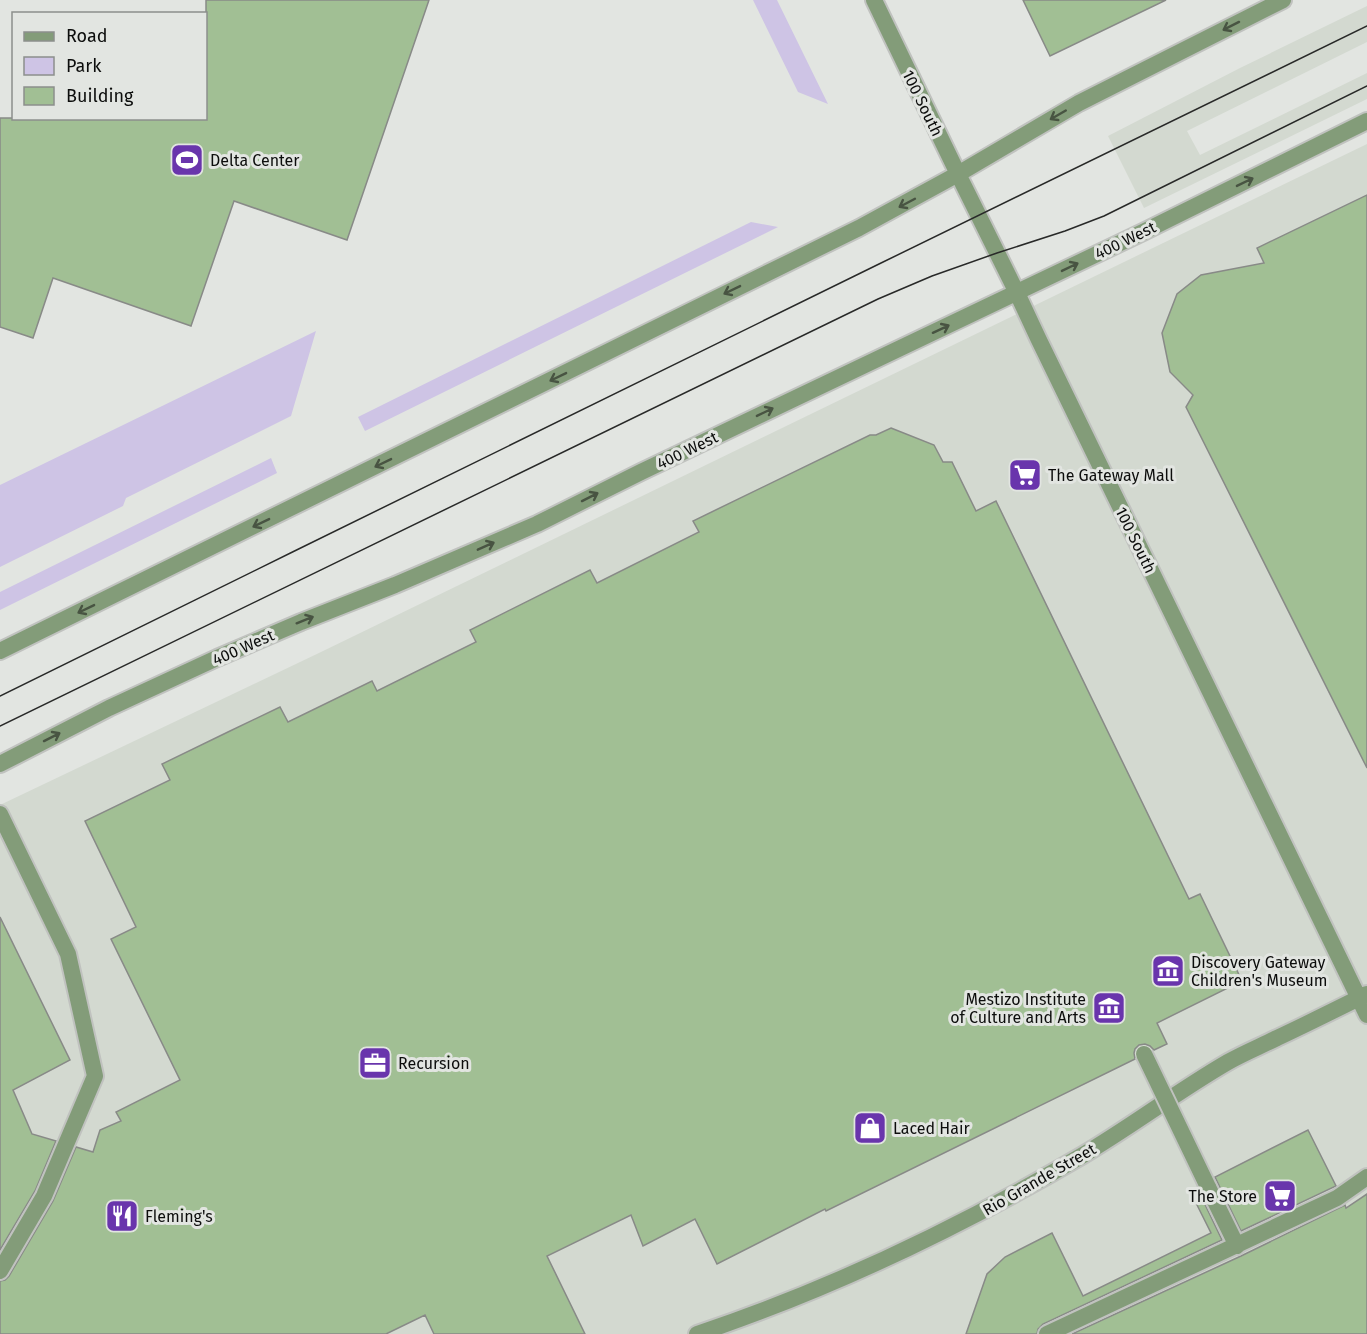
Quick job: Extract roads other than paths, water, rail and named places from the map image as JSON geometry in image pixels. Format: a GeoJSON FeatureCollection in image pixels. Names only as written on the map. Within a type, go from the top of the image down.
{"type":"FeatureCollection","features":[{"type":"Feature","properties":{"kind":"street","name":"100 South"},"geometry":{"type":"LineString","coordinates":[[874,0],[1127,523],[1363,996],[1367,1016]]}},
{"type":"Feature","properties":{"kind":"street"},"geometry":{"type":"LineString","coordinates":[[0,651],[859,228],[958,174],[1092,96],[1283,0]]}},
{"type":"Feature","properties":{"kind":"street","name":"400 West"},"geometry":{"type":"LineString","coordinates":[[0,764],[109,708],[217,658],[537,524],[651,467],[1017,293],[1367,121]]}},
{"type":"Feature","properties":{"kind":"street"},"geometry":{"type":"LineString","coordinates":[[0,814],[68,954],[95,1076],[44,1196],[0,1271]]}},
{"type":"Feature","properties":{"kind":"street","name":"Rio Grande Street"},"geometry":{"type":"LineString","coordinates":[[697,1334],[802,1296],[945,1231],[1086,1153],[1231,1061],[1363,996]]}},
{"type":"Feature","properties":{"kind":"street"},"geometry":{"type":"LineString","coordinates":[[1144,1054],[1237,1246]]}},
{"type":"Feature","properties":{"kind":"street"},"geometry":{"type":"LineString","coordinates":[[1047,1334],[1337,1198],[1367,1177]]}},
{"type":"Feature","properties":{"kind":"tram line"},"geometry":{"type":"LineString","coordinates":[[0,696],[1367,26]]}},
{"type":"Feature","properties":{"kind":"tram line"},"geometry":{"type":"LineString","coordinates":[[0,726],[878,299],[932,276],[1104,216],[1367,86]]}},
{"type":"Feature","properties":{"kind":"place","name":"Delta Center"},"geometry":{"type":"Point","coordinates":[187,160]}},
{"type":"Feature","properties":{"kind":"place","name":"The Gateway Mall"},"geometry":{"type":"Point","coordinates":[1025,475]}},
{"type":"Feature","properties":{"kind":"place","name":"Discovery Gateway Children's Museum"},"geometry":{"type":"Point","coordinates":[1168,971]}},
{"type":"Feature","properties":{"kind":"place","name":"Mestizo Institute of Culture and Arts"},"geometry":{"type":"Point","coordinates":[1109,1008]}},
{"type":"Feature","properties":{"kind":"place","name":"Recursion"},"geometry":{"type":"Point","coordinates":[375,1063]}},
{"type":"Feature","properties":{"kind":"place","name":"Laced Hair"},"geometry":{"type":"Point","coordinates":[870,1128]}},
{"type":"Feature","properties":{"kind":"place","name":"The Store"},"geometry":{"type":"Point","coordinates":[1280,1196]}},
{"type":"Feature","properties":{"kind":"place","name":"Fleming's"},"geometry":{"type":"Point","coordinates":[122,1216]}}]}
